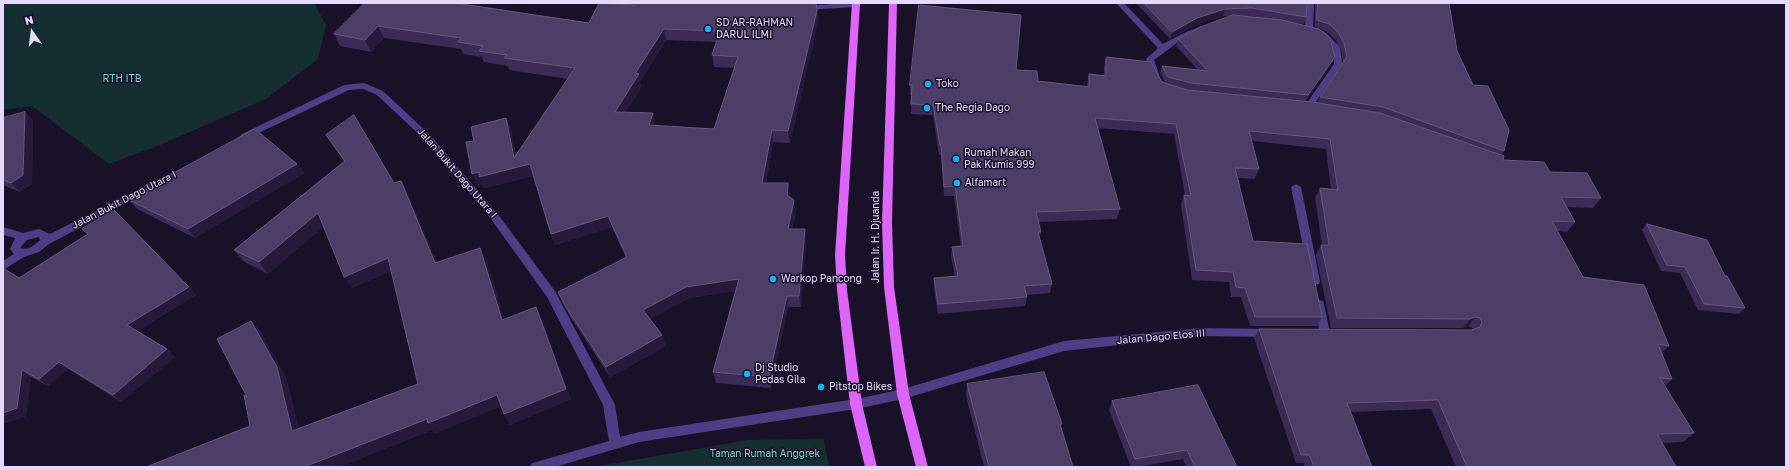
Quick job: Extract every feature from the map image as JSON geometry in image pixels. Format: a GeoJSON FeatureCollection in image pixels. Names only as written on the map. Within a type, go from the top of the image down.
{"type":"FeatureCollection","features":[{"type":"Feature","properties":{"kind":"main road","name":"Jalan Ir. H. Djuanda"},"geometry":{"type":"LineString","coordinates":[[893,3],[887,222],[889,288],[902,394],[922,467]]}},
{"type":"Feature","properties":{"kind":"main road"},"geometry":{"type":"LineString","coordinates":[[855,4],[840,255],[842,290],[856,404],[871,467]]}},
{"type":"Feature","properties":{"kind":"street"},"geometry":{"type":"LineString","coordinates":[[1120,3],[1162,48]]}},
{"type":"Feature","properties":{"kind":"street"},"geometry":{"type":"LineString","coordinates":[[1308,107],[1338,64],[1336,47],[1322,33],[1305,30],[1310,3]]}},
{"type":"Feature","properties":{"kind":"street"},"geometry":{"type":"LineString","coordinates":[[793,8],[855,4]]}},
{"type":"Feature","properties":{"kind":"street"},"geometry":{"type":"LineString","coordinates":[[1160,82],[1150,59],[1162,48],[1186,34],[1207,27]]}},
{"type":"Feature","properties":{"kind":"street","name":"Jalan Bukit Dago Utara I"},"geometry":{"type":"LineString","coordinates":[[234,142],[347,87],[364,86],[380,92],[428,138],[489,210],[551,294],[609,405],[615,443]]}},
{"type":"Feature","properties":{"kind":"street","name":"Jalan Bukit Dago Utara I"},"geometry":{"type":"LineString","coordinates":[[22,253],[35,249],[45,241],[185,168]]}},
{"type":"Feature","properties":{"kind":"street"},"geometry":{"type":"LineString","coordinates":[[1296,187],[1329,334],[1310,333]]}},
{"type":"Feature","properties":{"kind":"street"},"geometry":{"type":"LineString","coordinates":[[3,231],[24,237]]}},
{"type":"Feature","properties":{"kind":"street"},"geometry":{"type":"LineString","coordinates":[[22,253],[17,252],[14,249],[15,245],[24,237],[31,234],[40,233],[44,236],[45,241]]}},
{"type":"Feature","properties":{"kind":"street"},"geometry":{"type":"LineString","coordinates":[[3,266],[22,253]]}},
{"type":"Feature","properties":{"kind":"street","name":"Jalan Dago Elos III"},"geometry":{"type":"LineString","coordinates":[[536,467],[639,437],[856,404],[902,394],[1064,346],[1201,332],[1278,333]]}},
{"type":"Feature","properties":{"kind":"green space","name":"RTH ITB"},"geometry":{"type":"Polygon","coordinates":[[[3,3],[314,3],[326,25],[318,59],[266,99],[160,145],[109,164],[32,106],[3,110],[3,3]]]}},
{"type":"Feature","properties":{"kind":"green space","name":"Taman Rumah Anggrek"},"geometry":{"type":"Polygon","coordinates":[[[824,439],[829,467],[594,467],[747,440],[824,439]]]}},
{"type":"Feature","properties":{"kind":"building"},"geometry":{"type":"Polygon","coordinates":[[[365,3],[455,3],[589,23],[599,3],[636,5],[637,3],[816,3],[817,11],[788,131],[772,130],[762,183],[788,183],[787,195],[794,200],[788,229],[805,229],[799,296],[787,296],[769,377],[713,372],[739,279],[686,287],[643,310],[662,335],[606,367],[566,307],[558,292],[627,257],[608,216],[551,234],[530,164],[479,177],[479,172],[472,174],[466,142],[474,141],[471,127],[506,118],[514,158],[575,68],[504,58],[507,55],[479,51],[483,46],[458,42],[461,38],[378,26],[365,40],[334,34],[365,3]],[[664,29],[636,73],[639,74],[615,112],[653,113],[649,125],[714,129],[738,57],[712,55],[720,31],[664,29]]]}},
{"type":"Feature","properties":{"kind":"building"},"geometry":{"type":"Polygon","coordinates":[[[1144,3],[1307,3],[1306,17],[1252,8],[1225,9],[1197,18],[1172,32],[1144,3]]]}},
{"type":"Feature","properties":{"kind":"building"},"geometry":{"type":"Polygon","coordinates":[[[1318,3],[1449,3],[1457,51],[1473,85],[1488,86],[1509,130],[1504,151],[1383,107],[1320,97],[1347,57],[1344,43],[1338,32],[1329,24],[1317,20],[1318,3]]]}},
{"type":"Feature","properties":{"kind":"building"},"geometry":{"type":"Polygon","coordinates":[[[919,5],[1021,15],[1016,70],[1037,71],[1038,81],[1089,87],[1089,74],[1106,76],[1106,57],[1151,62],[1162,82],[1187,90],[1312,102],[1380,113],[1504,156],[1503,160],[1544,162],[1550,172],[1587,173],[1601,198],[1561,197],[1575,222],[1552,221],[1583,277],[1644,285],[1669,346],[1658,344],[1672,379],[1660,378],[1694,433],[1657,434],[1676,467],[1467,467],[1438,400],[1347,403],[1372,467],[1314,467],[1309,455],[1301,455],[1259,329],[1471,330],[1480,327],[1482,322],[1480,318],[1475,317],[1470,319],[1337,318],[1321,245],[1329,245],[1320,188],[1338,190],[1330,139],[1249,131],[1259,169],[1235,168],[1253,241],[1307,244],[1322,317],[1255,317],[1245,288],[1236,287],[1233,272],[1196,270],[1184,195],[1191,196],[1176,124],[1095,118],[1120,209],[1036,212],[1041,232],[1038,232],[1052,284],[1024,286],[1027,297],[938,304],[934,278],[958,276],[952,247],[963,246],[955,186],[944,187],[941,145],[933,105],[911,104],[912,85],[910,85],[919,5]]]}},
{"type":"Feature","properties":{"kind":"building"},"geometry":{"type":"Polygon","coordinates":[[[1233,15],[1282,20],[1319,29],[1330,38],[1335,57],[1308,95],[1191,83],[1168,77],[1162,66],[1208,71],[1178,39],[1203,26],[1233,15]]]}},
{"type":"Feature","properties":{"kind":"building"},"geometry":{"type":"Polygon","coordinates":[[[25,112],[23,175],[11,183],[3,180],[3,118],[25,112]]]}},
{"type":"Feature","properties":{"kind":"building"},"geometry":{"type":"Polygon","coordinates":[[[354,115],[394,183],[401,181],[435,263],[480,248],[502,320],[536,307],[566,389],[504,414],[497,395],[428,423],[427,419],[304,467],[146,467],[250,426],[244,395],[247,397],[217,339],[251,321],[277,367],[292,431],[418,384],[388,258],[344,277],[318,213],[259,262],[234,250],[345,161],[326,135],[354,115]]]}},
{"type":"Feature","properties":{"kind":"building"},"geometry":{"type":"Polygon","coordinates":[[[255,129],[297,164],[188,229],[129,200],[181,169],[255,129]]]}},
{"type":"Feature","properties":{"kind":"building"},"geometry":{"type":"Polygon","coordinates":[[[114,210],[189,287],[127,325],[167,349],[113,395],[59,362],[39,379],[22,370],[17,408],[3,413],[3,268],[19,278],[88,234],[82,229],[114,210]]]}},
{"type":"Feature","properties":{"kind":"building"},"geometry":{"type":"Polygon","coordinates":[[[1647,224],[1707,240],[1725,276],[1727,276],[1745,308],[1704,304],[1685,267],[1667,265],[1647,224]]]}},
{"type":"Feature","properties":{"kind":"building"},"geometry":{"type":"Polygon","coordinates":[[[1044,372],[1062,424],[1060,424],[1073,467],[989,467],[967,384],[1044,372]]]}},
{"type":"Feature","properties":{"kind":"building"},"geometry":{"type":"Polygon","coordinates":[[[1198,385],[1237,467],[1195,467],[1187,450],[1135,459],[1112,401],[1198,385]]]}},
{"type":"Feature","properties":{"kind":"place","name":"SD AR-RAHMAN DARUL ILMI"},"geometry":{"type":"Point","coordinates":[708,29]}},
{"type":"Feature","properties":{"kind":"place","name":"Toko"},"geometry":{"type":"Point","coordinates":[928,84]}},
{"type":"Feature","properties":{"kind":"place","name":"The Regia Dago"},"geometry":{"type":"Point","coordinates":[927,108]}},
{"type":"Feature","properties":{"kind":"place","name":"Rumah Makan Pak Kumis 999"},"geometry":{"type":"Point","coordinates":[956,159]}},
{"type":"Feature","properties":{"kind":"place","name":"Alfamart"},"geometry":{"type":"Point","coordinates":[957,183]}},
{"type":"Feature","properties":{"kind":"place","name":"Warkop Pancong"},"geometry":{"type":"Point","coordinates":[773,279]}},
{"type":"Feature","properties":{"kind":"place","name":"Dj Studio Pedas Gila"},"geometry":{"type":"Point","coordinates":[747,374]}},
{"type":"Feature","properties":{"kind":"place","name":"Pitstop Bikes"},"geometry":{"type":"Point","coordinates":[821,387]}}]}
